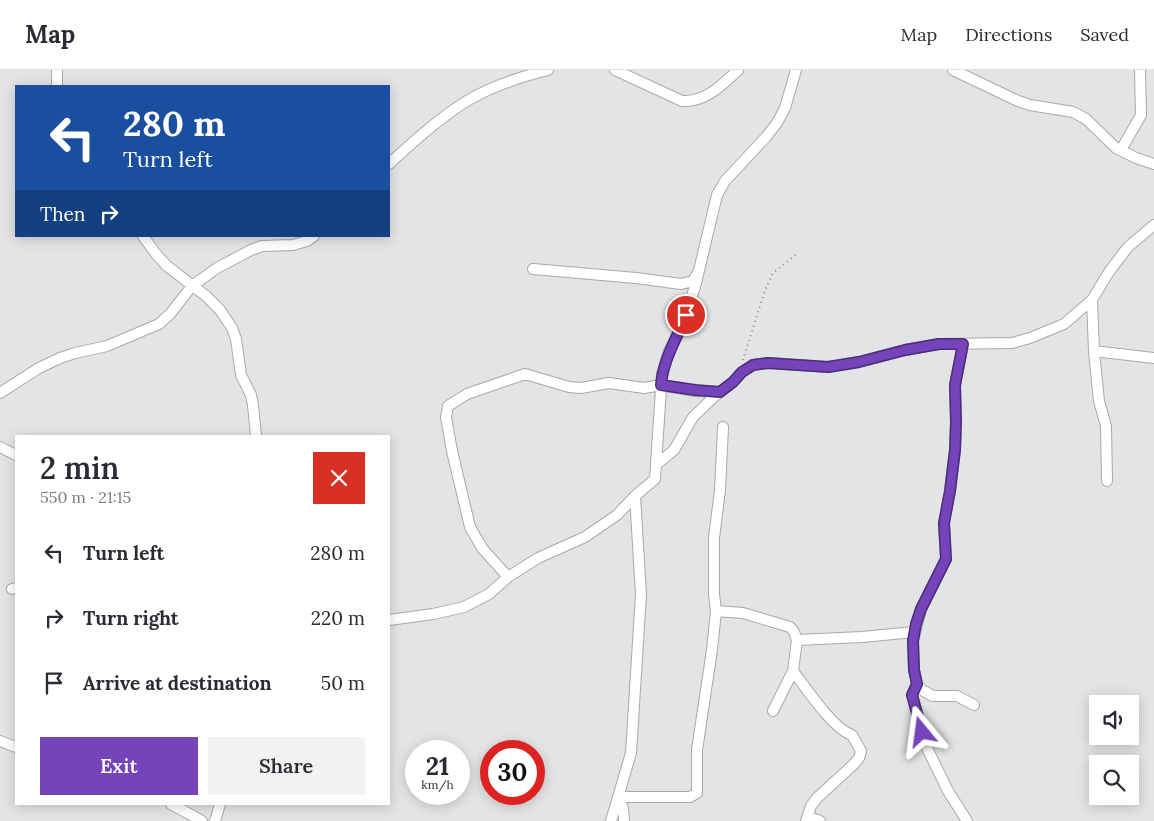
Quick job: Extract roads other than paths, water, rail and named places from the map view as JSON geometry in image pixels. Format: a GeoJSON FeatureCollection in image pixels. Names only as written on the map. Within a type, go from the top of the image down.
{"type":"FeatureCollection","features":[{"type":"Feature","properties":{"kind":"street"},"geometry":{"type":"LineString","coordinates":[[57,70],[57,85]]}},
{"type":"Feature","properties":{"kind":"street"},"geometry":{"type":"LineString","coordinates":[[390,163],[449,114],[475,96],[524,76],[548,70]]}},
{"type":"Feature","properties":{"kind":"street"},"geometry":{"type":"LineString","coordinates":[[615,70],[682,101],[693,101],[702,99],[718,89],[738,70]]}},
{"type":"Feature","properties":{"kind":"street"},"geometry":{"type":"LineString","coordinates":[[390,620],[433,614],[464,606],[489,594],[508,577],[538,558],[585,537],[617,515],[655,479],[662,374],[669,351],[686,315],[717,195],[733,170],[766,137],[777,123],[786,108],[796,70]]}},
{"type":"Feature","properties":{"kind":"street"},"geometry":{"type":"LineString","coordinates":[[953,70],[1018,101],[1073,112],[1086,119],[1106,139],[1121,150],[1136,158],[1154,164]]}},
{"type":"Feature","properties":{"kind":"street"},"geometry":{"type":"LineString","coordinates":[[1121,150],[1140,115],[1140,70]]}},
{"type":"Feature","properties":{"kind":"street"},"geometry":{"type":"LineString","coordinates":[[656,465],[674,450],[693,417],[742,372],[753,365],[768,363],[828,367],[939,344],[1012,343],[1064,324],[1092,300],[1109,272],[1128,247],[1154,225]]}},
{"type":"Feature","properties":{"kind":"street"},"geometry":{"type":"LineString","coordinates":[[144,237],[167,266],[220,310],[232,328],[236,339],[241,375],[251,396],[256,435]]}},
{"type":"Feature","properties":{"kind":"street"},"geometry":{"type":"LineString","coordinates":[[0,393],[39,368],[60,358],[107,346],[159,324],[170,314],[192,286],[217,268],[250,250],[262,246],[293,244],[312,237]]}},
{"type":"Feature","properties":{"kind":"street"},"geometry":{"type":"LineString","coordinates":[[533,269],[636,278],[680,284],[694,281],[698,270]]}},
{"type":"Feature","properties":{"kind":"street"},"geometry":{"type":"LineString","coordinates":[[1092,300],[1094,351],[1099,401],[1106,426],[1106,481]]}},
{"type":"Feature","properties":{"kind":"street"},"geometry":{"type":"LineString","coordinates":[[963,344],[955,385],[955,450],[944,523],[946,559],[921,609],[913,641],[914,670],[917,684],[926,694],[933,696],[957,696],[974,705]]}},
{"type":"Feature","properties":{"kind":"street"},"geometry":{"type":"LineString","coordinates":[[1094,351],[1154,358]]}},
{"type":"Feature","properties":{"kind":"street"},"geometry":{"type":"LineString","coordinates":[[508,577],[482,548],[470,527],[446,418],[448,406],[467,394],[525,374],[569,387],[581,388],[609,383],[644,388],[661,385],[720,392]]}},
{"type":"Feature","properties":{"kind":"street"},"geometry":{"type":"LineString","coordinates":[[618,797],[690,797],[697,793],[697,750],[716,611],[714,594],[714,538],[720,490],[723,427]]}},
{"type":"Feature","properties":{"kind":"street"},"geometry":{"type":"LineString","coordinates":[[0,447],[15,454]]}},
{"type":"Feature","properties":{"kind":"street"},"geometry":{"type":"LineString","coordinates":[[611,821],[631,753],[640,603],[635,496]]}},
{"type":"Feature","properties":{"kind":"street"},"geometry":{"type":"LineString","coordinates":[[716,611],[743,613],[790,627],[794,632],[797,640],[793,671],[773,711]]}},
{"type":"Feature","properties":{"kind":"street"},"geometry":{"type":"LineString","coordinates":[[797,640],[914,632]]}},
{"type":"Feature","properties":{"kind":"street"},"geometry":{"type":"LineString","coordinates":[[793,671],[825,713],[845,733],[852,735],[861,751],[856,763],[817,798],[811,806],[807,819],[820,821]]}},
{"type":"Feature","properties":{"kind":"street"},"geometry":{"type":"LineString","coordinates":[[917,684],[912,695],[928,750],[948,791],[968,821]]}},
{"type":"Feature","properties":{"kind":"street"},"geometry":{"type":"LineString","coordinates":[[0,741],[15,747]]}},
{"type":"Feature","properties":{"kind":"street"},"geometry":{"type":"LineString","coordinates":[[618,797],[623,808],[624,821]]}},
{"type":"Feature","properties":{"kind":"street"},"geometry":{"type":"LineString","coordinates":[[174,805],[202,821]]}},
{"type":"Feature","properties":{"kind":"street"},"geometry":{"type":"LineString","coordinates":[[215,821],[220,805]]}}]}
